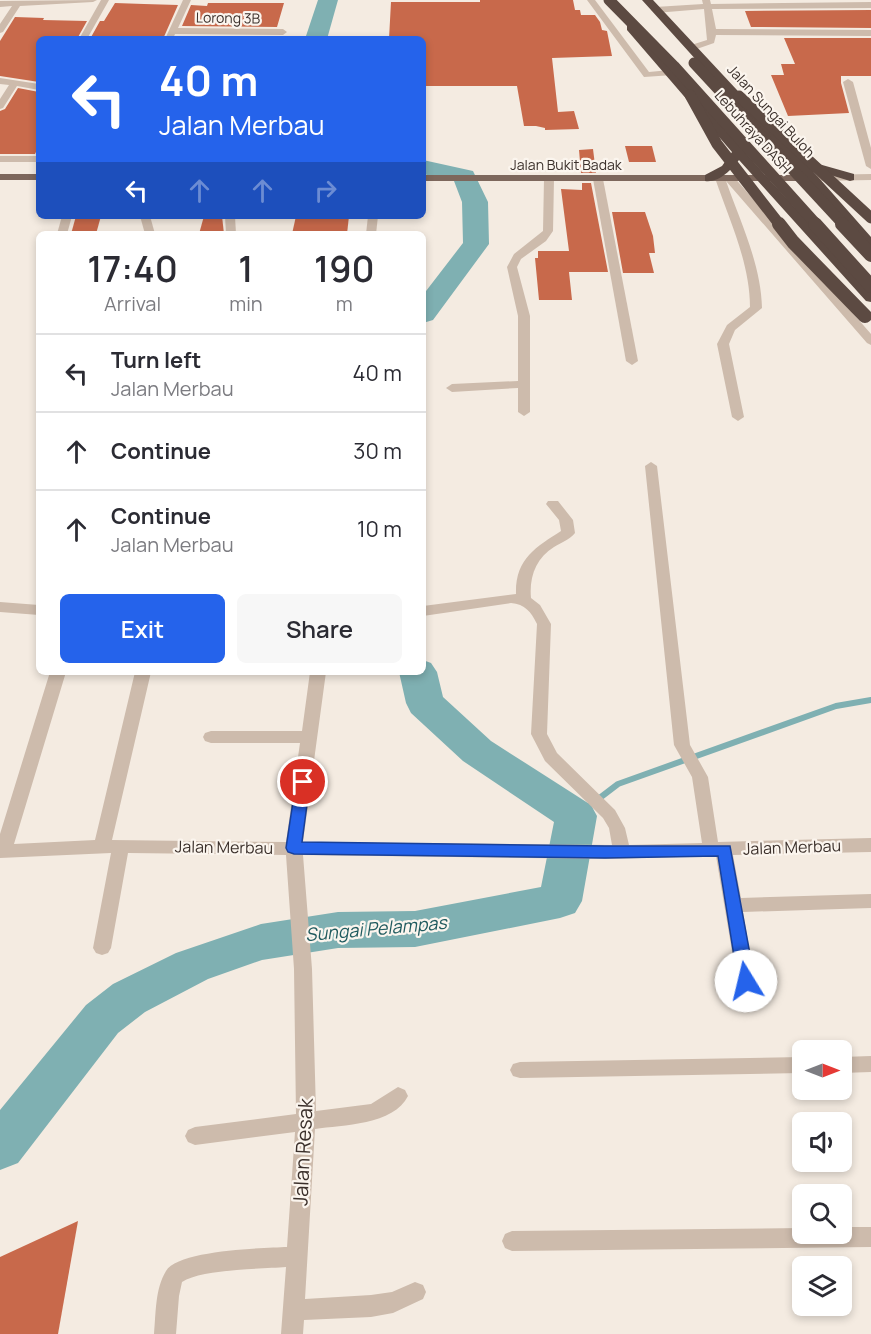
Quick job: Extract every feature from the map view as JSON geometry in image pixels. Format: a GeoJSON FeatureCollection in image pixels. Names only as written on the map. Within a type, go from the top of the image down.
{"type":"FeatureCollection","features":[{"type":"Feature","properties":{"kind":"highway","name":"Lebuhraya DASH"},"geometry":{"type":"LineString","coordinates":[[608,0],[871,286]]}},
{"type":"Feature","properties":{"kind":"highway","name":"Lebuhraya DASH"},"geometry":{"type":"LineString","coordinates":[[634,0],[871,255]]}},
{"type":"Feature","properties":{"kind":"highway","name":"Jalan Sungai Buloh"},"geometry":{"type":"LineString","coordinates":[[647,0],[793,157],[871,245]]}},
{"type":"Feature","properties":{"kind":"highway"},"geometry":{"type":"LineString","coordinates":[[694,63],[722,81],[871,218]]}},
{"type":"Feature","properties":{"kind":"highway"},"geometry":{"type":"LineString","coordinates":[[672,70],[738,152],[871,298]]}},
{"type":"Feature","properties":{"kind":"highway"},"geometry":{"type":"LineString","coordinates":[[672,70],[717,144],[793,242],[868,318]]}},
{"type":"Feature","properties":{"kind":"highway"},"geometry":{"type":"LineString","coordinates":[[719,178],[732,164],[738,152]]}},
{"type":"Feature","properties":{"kind":"highway"},"geometry":{"type":"LineString","coordinates":[[793,157],[827,172],[850,177]]}},
{"type":"Feature","properties":{"kind":"main road"},"geometry":{"type":"LineString","coordinates":[[0,177],[36,177]]}},
{"type":"Feature","properties":{"kind":"main road","name":"Jalan Bukit Badak"},"geometry":{"type":"LineString","coordinates":[[426,178],[812,178]]}},
{"type":"Feature","properties":{"kind":"street"},"geometry":{"type":"LineString","coordinates":[[0,4],[19,1],[93,0]]}},
{"type":"Feature","properties":{"kind":"street"},"geometry":{"type":"LineString","coordinates":[[85,36],[105,0]]}},
{"type":"Feature","properties":{"kind":"street"},"geometry":{"type":"LineString","coordinates":[[170,35],[187,0]]}},
{"type":"Feature","properties":{"kind":"street"},"geometry":{"type":"LineString","coordinates":[[591,0],[647,75],[672,70]]}},
{"type":"Feature","properties":{"kind":"street"},"geometry":{"type":"LineString","coordinates":[[0,30],[19,1]]}},
{"type":"Feature","properties":{"kind":"street"},"geometry":{"type":"LineString","coordinates":[[65,2],[76,8]]}},
{"type":"Feature","properties":{"kind":"street"},"geometry":{"type":"LineString","coordinates":[[655,10],[707,3],[871,5]]}},
{"type":"Feature","properties":{"kind":"street"},"geometry":{"type":"LineString","coordinates":[[691,48],[711,41],[712,32],[707,3]]}},
{"type":"Feature","properties":{"kind":"street"},"geometry":{"type":"LineString","coordinates":[[86,14],[94,20]]}},
{"type":"Feature","properties":{"kind":"street","name":"Lorong 3B"},"geometry":{"type":"LineString","coordinates":[[170,35],[284,32]]}},
{"type":"Feature","properties":{"kind":"street"},"geometry":{"type":"LineString","coordinates":[[712,32],[871,33]]}},
{"type":"Feature","properties":{"kind":"street"},"geometry":{"type":"LineString","coordinates":[[0,81],[36,86]]}},
{"type":"Feature","properties":{"kind":"street"},"geometry":{"type":"LineString","coordinates":[[0,106],[15,82]]}},
{"type":"Feature","properties":{"kind":"street"},"geometry":{"type":"LineString","coordinates":[[848,82],[871,165]]}},
{"type":"Feature","properties":{"kind":"street"},"geometry":{"type":"LineString","coordinates":[[0,159],[35,159],[25,177]]}},
{"type":"Feature","properties":{"kind":"street"},"geometry":{"type":"LineString","coordinates":[[812,178],[871,177]]}},
{"type":"Feature","properties":{"kind":"street"},"geometry":{"type":"LineString","coordinates":[[719,178],[871,341]]}},
{"type":"Feature","properties":{"kind":"street"},"geometry":{"type":"LineString","coordinates":[[719,178],[749,266],[757,302],[756,309],[729,328],[724,335],[724,354],[738,417]]}},
{"type":"Feature","properties":{"kind":"street"},"geometry":{"type":"LineString","coordinates":[[524,412],[524,316],[512,267],[513,261],[520,253],[546,235],[549,227],[549,179]]}},
{"type":"Feature","properties":{"kind":"street"},"geometry":{"type":"LineString","coordinates":[[598,179],[632,361]]}},
{"type":"Feature","properties":{"kind":"street"},"geometry":{"type":"LineString","coordinates":[[452,388],[524,384]]}},
{"type":"Feature","properties":{"kind":"street"},"geometry":{"type":"LineString","coordinates":[[651,466],[658,552],[682,745],[700,777],[734,904],[746,981]]}},
{"type":"Feature","properties":{"kind":"street"},"geometry":{"type":"LineString","coordinates":[[524,599],[522,585],[526,569],[538,553],[567,533],[568,526],[564,517],[553,504]]}},
{"type":"Feature","properties":{"kind":"street"},"geometry":{"type":"LineString","coordinates":[[429,611],[511,598],[524,599],[537,610],[544,624],[539,734],[551,757],[609,814],[617,828],[614,852]]}},
{"type":"Feature","properties":{"kind":"street"},"geometry":{"type":"LineString","coordinates":[[0,607],[36,610]]}},
{"type":"Feature","properties":{"kind":"street"},"geometry":{"type":"LineString","coordinates":[[2,851],[57,675]]}},
{"type":"Feature","properties":{"kind":"street"},"geometry":{"type":"LineString","coordinates":[[102,846],[142,675]]}},
{"type":"Feature","properties":{"kind":"street"},"geometry":{"type":"LineString","coordinates":[[294,848],[318,675]]}},
{"type":"Feature","properties":{"kind":"street"},"geometry":{"type":"LineString","coordinates":[[211,737],[309,737]]}},
{"type":"Feature","properties":{"kind":"street","name":"Jalan Merbau"},"geometry":{"type":"LineString","coordinates":[[2,851],[121,846],[614,852],[871,844]]}},
{"type":"Feature","properties":{"kind":"street"},"geometry":{"type":"LineString","coordinates":[[102,948],[121,846]]}},
{"type":"Feature","properties":{"kind":"street","name":"Jalan Resak"},"geometry":{"type":"LineString","coordinates":[[292,1334],[307,1096],[303,969],[294,848]]}},
{"type":"Feature","properties":{"kind":"street"},"geometry":{"type":"LineString","coordinates":[[734,904],[871,901]]}},
{"type":"Feature","properties":{"kind":"street"},"geometry":{"type":"LineString","coordinates":[[852,1065],[871,1064]]}},
{"type":"Feature","properties":{"kind":"street"},"geometry":{"type":"LineString","coordinates":[[520,1070],[792,1065]]}},
{"type":"Feature","properties":{"kind":"street"},"geometry":{"type":"LineString","coordinates":[[195,1136],[375,1112],[398,1095]]}},
{"type":"Feature","properties":{"kind":"street"},"geometry":{"type":"LineString","coordinates":[[512,1241],[871,1237]]}},
{"type":"Feature","properties":{"kind":"street"},"geometry":{"type":"LineString","coordinates":[[165,1334],[170,1289],[176,1274],[183,1269],[202,1264],[297,1256]]}},
{"type":"Feature","properties":{"kind":"street"},"geometry":{"type":"LineString","coordinates":[[293,1310],[371,1306],[393,1302],[415,1292]]}},
{"type":"Feature","properties":{"kind":"building"},"geometry":{"type":"Polygon","coordinates":[[[480,0],[573,0],[575,10],[580,10],[581,15],[595,15],[602,30],[607,31],[612,56],[552,58],[558,112],[574,111],[579,129],[545,130],[545,128],[536,126],[524,126],[517,86],[426,86],[426,36],[389,36],[391,2],[480,2],[480,0]]]}},
{"type":"Feature","properties":{"kind":"building"},"geometry":{"type":"Polygon","coordinates":[[[115,3],[178,5],[164,36],[92,36],[100,21],[104,21],[115,3]]]}},
{"type":"Feature","properties":{"kind":"building"},"geometry":{"type":"Polygon","coordinates":[[[208,3],[284,3],[277,27],[182,26],[191,5],[207,6],[208,3]]]}},
{"type":"Feature","properties":{"kind":"building"},"geometry":{"type":"Polygon","coordinates":[[[871,10],[871,28],[751,27],[745,11],[871,10]]]}},
{"type":"Feature","properties":{"kind":"building"},"geometry":{"type":"Polygon","coordinates":[[[15,17],[87,21],[79,36],[36,36],[36,82],[0,76],[0,41],[15,17]]]}},
{"type":"Feature","properties":{"kind":"building"},"geometry":{"type":"Polygon","coordinates":[[[784,38],[871,38],[871,76],[841,76],[849,113],[788,116],[771,75],[784,75],[781,64],[795,64],[784,38]]]}},
{"type":"Feature","properties":{"kind":"building"},"geometry":{"type":"Polygon","coordinates":[[[18,88],[36,91],[35,154],[0,154],[0,111],[5,109],[18,88]]]}},
{"type":"Feature","properties":{"kind":"building"},"geometry":{"type":"Polygon","coordinates":[[[625,146],[652,146],[656,162],[629,162],[625,146]]]}},
{"type":"Feature","properties":{"kind":"building"},"geometry":{"type":"Polygon","coordinates":[[[593,149],[596,173],[581,173],[579,150],[593,149]]]}},
{"type":"Feature","properties":{"kind":"building"},"geometry":{"type":"Polygon","coordinates":[[[582,183],[591,183],[608,272],[569,272],[572,300],[539,300],[535,258],[538,258],[538,251],[569,251],[561,189],[582,190],[582,183]]]}},
{"type":"Feature","properties":{"kind":"building"},"geometry":{"type":"Polygon","coordinates":[[[612,212],[645,212],[653,236],[655,253],[649,253],[654,273],[623,273],[612,212]]]}},
{"type":"Feature","properties":{"kind":"building"},"geometry":{"type":"Polygon","coordinates":[[[75,219],[100,219],[97,231],[72,231],[75,219]]]}},
{"type":"Feature","properties":{"kind":"building"},"geometry":{"type":"Polygon","coordinates":[[[203,219],[222,219],[224,231],[200,231],[203,219]]]}},
{"type":"Feature","properties":{"kind":"building"},"geometry":{"type":"Polygon","coordinates":[[[295,219],[349,219],[347,231],[293,231],[295,219]]]}},
{"type":"Feature","properties":{"kind":"building"},"geometry":{"type":"Polygon","coordinates":[[[78,1221],[58,1334],[0,1334],[0,1257],[78,1221]]]}},
{"type":"Feature","properties":{"kind":"waterway","name":"Sungai Pelampas"},"geometry":{"type":"LineString","coordinates":[[317,36],[328,0]]}},
{"type":"Feature","properties":{"kind":"waterway","name":"Sungai Pelampas"},"geometry":{"type":"LineString","coordinates":[[426,168],[464,176],[475,202],[476,244],[426,310]]}},
{"type":"Feature","properties":{"kind":"waterway","name":"Sungai Pelampas"},"geometry":{"type":"LineString","coordinates":[[0,1147],[102,1019],[129,998],[192,966],[261,942],[338,930],[415,929],[560,901],[576,816],[477,751],[425,703],[419,675]]}},
{"type":"Feature","properties":{"kind":"waterway"},"geometry":{"type":"LineString","coordinates":[[576,816],[618,784],[836,706],[871,700]]}},
{"type":"Feature","properties":{"kind":"route"},"geometry":{"type":"LineString","coordinates":[[303,782],[294,848],[605,852],[724,850],[746,981]]}}]}
